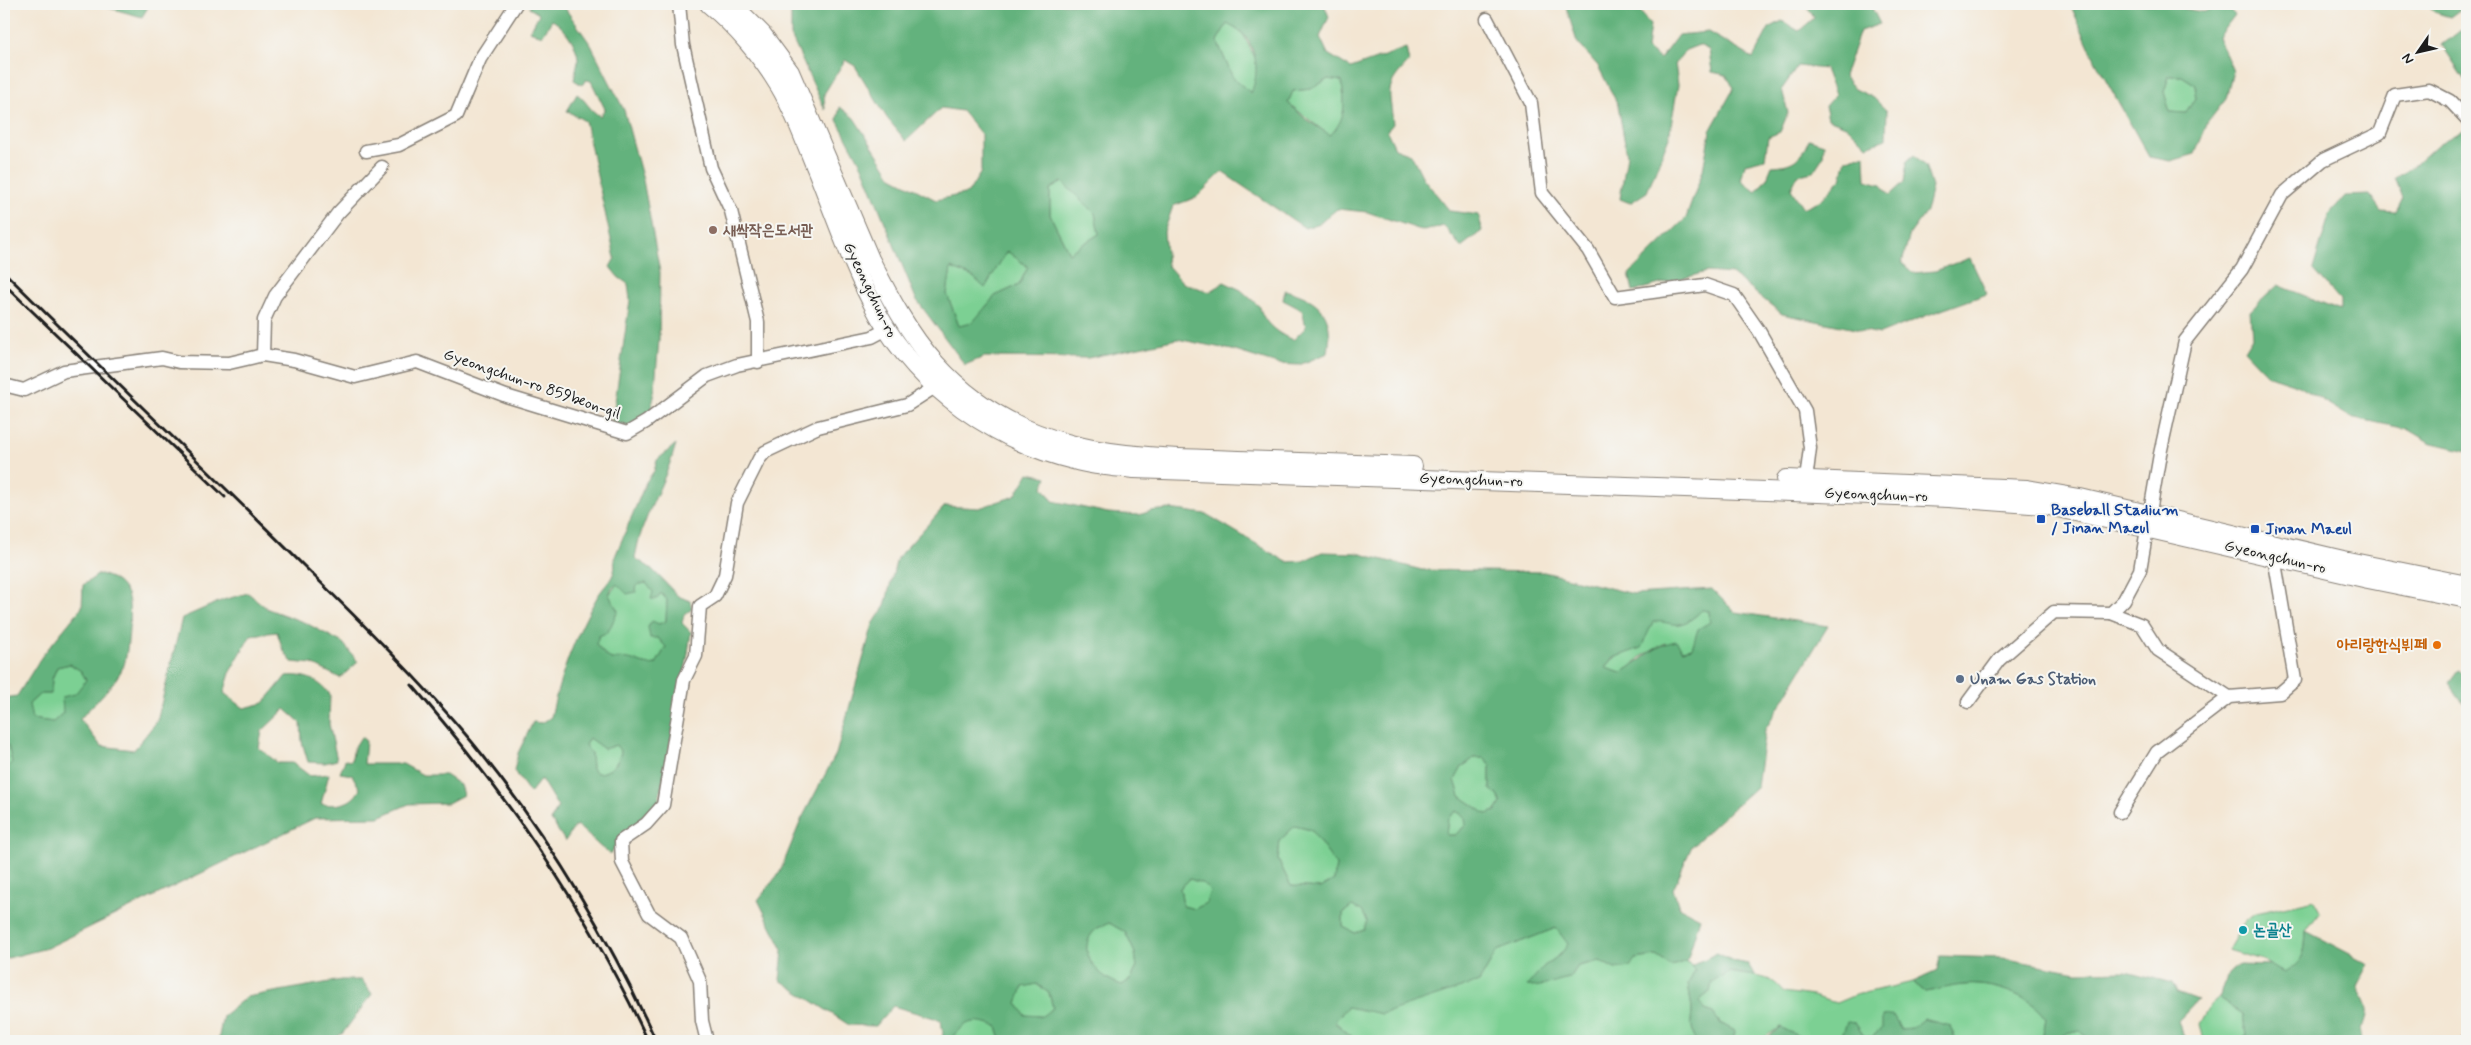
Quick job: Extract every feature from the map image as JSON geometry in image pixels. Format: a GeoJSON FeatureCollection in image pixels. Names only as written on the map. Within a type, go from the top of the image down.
{"type":"FeatureCollection","features":[{"type":"Feature","properties":{"kind":"street"},"geometry":{"type":"LineString","coordinates":[[366,151],[399,144],[456,116],[480,59],[516,4]]}},
{"type":"Feature","properties":{"kind":"street"},"geometry":{"type":"LineString","coordinates":[[679,4],[683,45],[711,168],[731,211],[758,322],[758,362]]}},
{"type":"Feature","properties":{"kind":"street","name":"Gyeongchun-ro"},"geometry":{"type":"LineString","coordinates":[[709,4],[753,48],[780,87],[801,132],[859,276],[900,350],[935,387],[990,426],[1029,446],[1077,461],[1134,469],[1949,498],[2045,505],[2149,521],[2467,585]]}},
{"type":"Feature","properties":{"kind":"street","name":"Gyeongchun-ro"},"geometry":{"type":"LineString","coordinates":[[732,4],[762,34],[790,72],[870,259],[889,296],[919,345],[958,386],[1000,416],[1041,435],[1086,449],[1144,457],[2027,488],[2080,498],[2149,521],[2274,557],[2467,599]]}},
{"type":"Feature","properties":{"kind":"street"},"geometry":{"type":"LineString","coordinates":[[1488,19],[1531,103],[1542,193],[1588,250],[1615,297],[1704,285],[1734,295],[1760,331],[1804,411],[1810,448],[1806,480]]}},
{"type":"Feature","properties":{"kind":"street"},"geometry":{"type":"LineString","coordinates":[[2111,614],[2124,600],[2140,570],[2160,454],[2185,341],[2242,269],[2282,195],[2322,160],[2380,133],[2395,95],[2430,90],[2450,101],[2467,119]]}},
{"type":"Feature","properties":{"kind":"street"},"geometry":{"type":"LineString","coordinates":[[262,355],[264,320],[275,296],[338,213],[382,167]]}},
{"type":"Feature","properties":{"kind":"street","name":"Gyeongchun-ro 859beon-gil"},"geometry":{"type":"LineString","coordinates":[[4,385],[24,390],[64,371],[162,358],[179,362],[229,363],[262,355],[294,360],[355,377],[417,362],[506,396],[627,433],[646,422],[707,376],[737,365],[872,337],[887,329]]}},
{"type":"Feature","properties":{"kind":"street"},"geometry":{"type":"LineString","coordinates":[[707,1041],[702,1021],[700,981],[681,938],[649,914],[622,862],[621,841],[646,824],[662,805],[684,680],[696,656],[700,606],[715,596],[724,575],[737,503],[759,459],[766,452],[818,427],[907,405],[935,387]]}},
{"type":"Feature","properties":{"kind":"street"},"geometry":{"type":"LineString","coordinates":[[2120,812],[2157,752],[2229,698],[2280,693],[2295,680],[2274,557]]}},
{"type":"Feature","properties":{"kind":"street"},"geometry":{"type":"LineString","coordinates":[[1968,702],[1999,660],[2054,612],[2111,614],[2142,625],[2158,650],[2229,698]]}},
{"type":"Feature","properties":{"kind":"green space"},"geometry":{"type":"Polygon","coordinates":[[[95,4],[150,4],[142,17],[95,4]]]}},
{"type":"Feature","properties":{"kind":"green space"},"geometry":{"type":"Polygon","coordinates":[[[531,4],[562,4],[591,45],[624,110],[643,180],[660,272],[659,340],[654,397],[649,417],[628,427],[612,422],[630,300],[628,284],[618,277],[610,267],[615,258],[585,121],[567,111],[577,94],[600,116],[605,109],[591,81],[586,80],[582,85],[574,80],[578,60],[576,49],[570,37],[561,27],[552,20],[542,36],[530,31],[539,14],[529,8],[531,4]]]}},
{"type":"Feature","properties":{"kind":"green space"},"geometry":{"type":"Polygon","coordinates":[[[791,4],[1324,4],[1329,17],[1320,37],[1328,54],[1351,68],[1406,48],[1409,62],[1395,78],[1390,90],[1393,124],[1387,131],[1395,148],[1411,154],[1423,178],[1450,211],[1479,215],[1482,231],[1461,247],[1444,226],[1424,231],[1367,212],[1337,209],[1320,223],[1305,228],[1222,172],[1197,197],[1173,206],[1164,232],[1167,265],[1183,283],[1210,292],[1224,282],[1241,290],[1260,307],[1264,318],[1272,327],[1282,335],[1293,340],[1306,327],[1302,310],[1283,300],[1285,290],[1308,299],[1323,311],[1327,319],[1329,329],[1328,353],[1299,365],[1277,364],[1232,350],[1177,339],[1088,358],[984,357],[965,365],[916,299],[862,166],[837,120],[840,107],[854,118],[892,177],[936,200],[968,193],[981,172],[981,134],[962,111],[941,108],[906,141],[887,118],[855,66],[845,60],[824,94],[825,110],[791,36],[791,4]],[[1227,24],[1217,41],[1233,78],[1251,93],[1254,86],[1256,63],[1248,41],[1240,31],[1227,24]],[[1328,79],[1311,89],[1293,91],[1288,103],[1307,120],[1330,135],[1342,117],[1344,96],[1341,81],[1328,79]],[[1062,182],[1050,189],[1050,215],[1069,253],[1099,234],[1095,213],[1062,182]],[[1007,251],[985,288],[973,277],[951,268],[947,294],[959,326],[972,323],[995,296],[1019,285],[1028,267],[1007,251]]]}},
{"type":"Feature","properties":{"kind":"green space"},"geometry":{"type":"Polygon","coordinates":[[[1565,4],[1635,4],[1650,25],[1647,49],[1660,59],[1678,35],[1708,32],[1753,58],[1769,28],[1782,21],[1799,31],[1814,18],[1806,4],[1870,4],[1880,24],[1860,31],[1844,76],[1855,89],[1874,98],[1887,111],[1886,139],[1867,146],[1848,127],[1828,119],[1825,106],[1835,95],[1825,69],[1798,66],[1782,89],[1788,113],[1780,132],[1768,137],[1765,159],[1745,164],[1741,180],[1756,192],[1767,178],[1772,166],[1796,160],[1803,152],[1809,139],[1824,144],[1823,157],[1813,172],[1798,175],[1791,189],[1803,208],[1821,200],[1841,179],[1846,159],[1865,155],[1866,180],[1880,184],[1890,195],[1904,182],[1907,161],[1914,155],[1925,165],[1932,187],[1926,212],[1910,234],[1902,263],[1913,273],[1935,271],[1970,258],[1987,294],[1880,334],[1782,314],[1732,274],[1707,272],[1633,291],[1629,274],[1686,218],[1703,170],[1710,131],[1734,88],[1726,75],[1712,72],[1709,50],[1699,45],[1686,50],[1675,63],[1678,85],[1669,137],[1647,192],[1630,203],[1620,199],[1627,155],[1618,105],[1598,66],[1577,42],[1565,4]]]}},
{"type":"Feature","properties":{"kind":"green space"},"geometry":{"type":"Polygon","coordinates":[[[2070,4],[2178,4],[2179,8],[2203,12],[2225,5],[2235,15],[2218,37],[2233,71],[2226,99],[2208,122],[2195,154],[2171,161],[2149,157],[2096,62],[2070,4]],[[2169,76],[2164,92],[2170,112],[2186,113],[2195,98],[2196,85],[2182,76],[2169,76]]]}},
{"type":"Feature","properties":{"kind":"green space"},"geometry":{"type":"Polygon","coordinates":[[[2426,4],[2467,4],[2467,7],[2465,6],[2450,17],[2434,12],[2426,4]]]}},
{"type":"Feature","properties":{"kind":"green space"},"geometry":{"type":"Polygon","coordinates":[[[1227,23],[1243,34],[1256,60],[1257,79],[1251,94],[1233,78],[1217,41],[1227,23]]]}},
{"type":"Feature","properties":{"kind":"green space"},"geometry":{"type":"Polygon","coordinates":[[[2467,29],[2467,83],[2442,45],[2461,30],[2467,29]]]}},
{"type":"Feature","properties":{"kind":"green space"},"geometry":{"type":"Polygon","coordinates":[[[2169,76],[2182,76],[2196,85],[2195,98],[2186,113],[2170,112],[2164,92],[2169,76]]]}},
{"type":"Feature","properties":{"kind":"green space"},"geometry":{"type":"Polygon","coordinates":[[[1328,79],[1341,81],[1344,97],[1344,110],[1340,123],[1330,136],[1288,103],[1293,91],[1311,89],[1328,79]]]}},
{"type":"Feature","properties":{"kind":"green space"},"geometry":{"type":"Polygon","coordinates":[[[2467,128],[2467,451],[2429,442],[2407,429],[2350,417],[2299,386],[2269,376],[2244,350],[2252,337],[2250,311],[2278,285],[2340,310],[2340,300],[2313,269],[2330,213],[2345,196],[2370,195],[2381,211],[2396,212],[2403,198],[2395,178],[2415,165],[2438,144],[2467,128]]]}},
{"type":"Feature","properties":{"kind":"green space"},"geometry":{"type":"Polygon","coordinates":[[[1063,182],[1095,213],[1099,234],[1069,253],[1050,215],[1050,189],[1063,182]]]}},
{"type":"Feature","properties":{"kind":"green space"},"geometry":{"type":"Polygon","coordinates":[[[1007,251],[1028,267],[1019,285],[995,296],[972,324],[959,326],[947,294],[951,268],[973,277],[985,287],[1007,251]]]}},
{"type":"Feature","properties":{"kind":"green space"},"geometry":{"type":"Polygon","coordinates":[[[676,444],[672,459],[648,514],[635,558],[652,569],[678,596],[690,601],[692,609],[684,615],[682,623],[691,632],[659,799],[651,815],[617,842],[611,854],[601,848],[576,825],[565,841],[551,820],[558,807],[541,779],[530,793],[514,771],[518,753],[533,722],[542,723],[551,717],[564,671],[581,627],[599,594],[612,576],[615,566],[614,559],[646,482],[654,471],[657,460],[676,444]],[[646,583],[637,585],[636,592],[627,594],[617,584],[612,588],[609,595],[618,611],[608,632],[599,636],[596,644],[602,652],[611,658],[656,664],[666,647],[658,638],[650,638],[648,627],[652,621],[659,624],[666,621],[667,600],[661,593],[657,599],[651,599],[653,592],[646,583]],[[589,738],[585,745],[591,753],[592,769],[597,773],[610,770],[616,764],[621,752],[616,745],[604,749],[589,738]]]}},
{"type":"Feature","properties":{"kind":"green space"},"geometry":{"type":"Polygon","coordinates":[[[1029,473],[1047,477],[1043,487],[1053,501],[1108,513],[1139,515],[1151,511],[1169,509],[1206,514],[1287,562],[1303,561],[1322,552],[1357,553],[1422,570],[1544,572],[1634,594],[1712,589],[1735,612],[1828,626],[1765,730],[1757,786],[1692,846],[1673,889],[1679,907],[1700,918],[1687,961],[1671,966],[1656,956],[1635,959],[1630,967],[1615,969],[1600,961],[1578,966],[1570,978],[1544,985],[1527,986],[1543,967],[1561,954],[1568,944],[1556,928],[1497,951],[1479,982],[1382,1014],[1347,1007],[1334,1022],[1357,1041],[1000,1041],[997,1026],[983,1022],[973,1022],[964,1026],[954,1035],[954,1041],[940,1041],[943,1034],[941,1020],[893,1006],[876,1026],[849,1025],[780,980],[783,950],[758,900],[780,872],[801,820],[836,754],[873,624],[885,606],[897,558],[945,506],[979,508],[1015,496],[1029,473]],[[1702,610],[1696,616],[1681,624],[1653,622],[1641,648],[1613,658],[1606,668],[1621,673],[1654,650],[1676,641],[1683,650],[1692,648],[1698,629],[1710,622],[1709,611],[1702,610]],[[1474,758],[1462,767],[1455,780],[1460,796],[1486,814],[1496,811],[1501,803],[1498,795],[1490,789],[1490,766],[1485,758],[1474,758]],[[1456,811],[1448,818],[1446,835],[1455,835],[1466,825],[1465,817],[1456,811]],[[1295,826],[1280,840],[1278,860],[1291,886],[1321,888],[1334,880],[1336,865],[1311,830],[1295,826]],[[1190,879],[1180,888],[1183,906],[1195,909],[1206,903],[1210,891],[1204,884],[1190,879]],[[1352,906],[1343,913],[1343,927],[1355,933],[1364,930],[1367,921],[1362,911],[1352,906]],[[1109,923],[1098,928],[1089,938],[1088,955],[1098,971],[1105,977],[1122,985],[1131,979],[1137,967],[1135,953],[1125,932],[1109,923]],[[1037,984],[1023,987],[1017,1003],[1025,1015],[1042,1016],[1053,1008],[1049,993],[1037,984]]]}},
{"type":"Feature","properties":{"kind":"green space"},"geometry":{"type":"Polygon","coordinates":[[[99,574],[111,578],[118,582],[126,592],[129,606],[126,659],[121,672],[80,719],[101,746],[134,750],[157,721],[182,618],[223,600],[248,593],[268,609],[306,623],[343,643],[358,662],[340,678],[312,664],[292,662],[283,650],[277,632],[251,635],[231,670],[224,693],[244,708],[264,703],[286,676],[299,676],[311,679],[330,694],[329,724],[337,760],[325,763],[308,762],[302,742],[301,723],[285,709],[262,731],[259,748],[278,763],[293,763],[310,776],[329,774],[321,804],[333,805],[344,803],[353,798],[360,789],[352,775],[340,773],[345,760],[351,761],[354,748],[361,737],[366,741],[364,764],[403,764],[423,775],[445,775],[460,785],[463,795],[448,803],[409,804],[379,817],[315,818],[47,948],[4,959],[4,772],[12,762],[8,745],[4,743],[4,698],[17,696],[42,656],[82,607],[83,585],[99,574]],[[70,664],[57,667],[52,679],[51,694],[40,694],[29,704],[32,719],[53,722],[63,713],[62,697],[75,694],[86,680],[81,671],[70,664]]]}},
{"type":"Feature","properties":{"kind":"green space"},"geometry":{"type":"Polygon","coordinates":[[[646,582],[653,592],[661,593],[667,600],[666,621],[659,624],[658,638],[666,647],[656,664],[626,659],[611,659],[596,644],[599,636],[608,631],[618,611],[609,595],[617,584],[637,585],[646,582]]]}},
{"type":"Feature","properties":{"kind":"green space"},"geometry":{"type":"Polygon","coordinates":[[[1702,610],[1709,611],[1710,622],[1695,640],[1692,648],[1683,650],[1665,643],[1639,658],[1632,666],[1621,673],[1606,668],[1614,659],[1638,644],[1648,632],[1653,622],[1683,623],[1695,617],[1702,610]]]}},
{"type":"Feature","properties":{"kind":"green space"},"geometry":{"type":"Polygon","coordinates":[[[70,664],[81,671],[86,680],[63,713],[53,722],[31,719],[29,704],[40,694],[51,694],[52,679],[57,667],[70,664]]]}},
{"type":"Feature","properties":{"kind":"green space"},"geometry":{"type":"Polygon","coordinates":[[[2458,671],[2467,676],[2467,708],[2449,683],[2458,671]]]}},
{"type":"Feature","properties":{"kind":"green space"},"geometry":{"type":"Polygon","coordinates":[[[589,738],[604,749],[616,745],[621,752],[616,764],[610,770],[597,773],[592,769],[591,753],[585,745],[589,738]]]}},
{"type":"Feature","properties":{"kind":"green space"},"geometry":{"type":"Polygon","coordinates":[[[4,743],[8,745],[12,762],[4,772],[4,743]]]}},
{"type":"Feature","properties":{"kind":"green space"},"geometry":{"type":"Polygon","coordinates":[[[1474,758],[1485,758],[1490,766],[1490,789],[1498,795],[1501,803],[1496,811],[1486,814],[1460,796],[1455,780],[1462,767],[1474,758]]]}},
{"type":"Feature","properties":{"kind":"green space"},"geometry":{"type":"Polygon","coordinates":[[[1456,811],[1465,817],[1466,825],[1455,835],[1446,835],[1448,817],[1456,811]]]}},
{"type":"Feature","properties":{"kind":"green space"},"geometry":{"type":"Polygon","coordinates":[[[1295,826],[1311,830],[1336,865],[1334,880],[1321,888],[1291,886],[1278,860],[1280,840],[1295,826]]]}},
{"type":"Feature","properties":{"kind":"green space"},"geometry":{"type":"Polygon","coordinates":[[[1190,879],[1204,884],[1210,891],[1206,903],[1195,909],[1183,906],[1180,888],[1190,879]]]}},
{"type":"Feature","properties":{"kind":"green space"},"geometry":{"type":"Polygon","coordinates":[[[2315,900],[2320,912],[2306,931],[2305,947],[2300,963],[2284,974],[2262,960],[2228,950],[2245,921],[2256,913],[2315,900]]]}},
{"type":"Feature","properties":{"kind":"green space"},"geometry":{"type":"Polygon","coordinates":[[[1352,906],[1362,910],[1367,921],[1364,930],[1355,933],[1343,927],[1343,913],[1352,906]]]}},
{"type":"Feature","properties":{"kind":"green space"},"geometry":{"type":"Polygon","coordinates":[[[1109,923],[1125,932],[1135,953],[1137,967],[1131,979],[1122,985],[1105,977],[1098,971],[1092,964],[1086,947],[1089,938],[1096,929],[1109,923]]]}},
{"type":"Feature","properties":{"kind":"green space"},"geometry":{"type":"Polygon","coordinates":[[[1556,928],[1569,944],[1561,954],[1543,967],[1559,980],[1570,978],[1578,966],[1600,961],[1615,969],[1635,959],[1656,956],[1671,966],[1687,961],[1695,971],[1688,984],[1692,1009],[1691,1022],[1695,1041],[1357,1041],[1334,1021],[1347,1007],[1382,1013],[1479,982],[1497,951],[1556,928]]]}},
{"type":"Feature","properties":{"kind":"green space"},"geometry":{"type":"Polygon","coordinates":[[[2306,931],[2369,964],[2357,987],[2367,1008],[2364,1024],[2360,1029],[2362,1041],[2237,1041],[2246,1036],[2243,1014],[2219,998],[2228,974],[2239,964],[2270,965],[2284,973],[2296,965],[2302,956],[2306,931]]]}},
{"type":"Feature","properties":{"kind":"green space"},"geometry":{"type":"Polygon","coordinates":[[[1717,953],[1733,961],[1748,964],[1755,976],[1729,972],[1712,982],[1710,992],[1700,1000],[1704,1010],[1713,1013],[1720,1023],[1735,1031],[1733,1041],[1695,1041],[1691,1022],[1692,1009],[1688,984],[1695,971],[1691,966],[1717,953]]]}},
{"type":"Feature","properties":{"kind":"green space"},"geometry":{"type":"Polygon","coordinates":[[[1940,956],[2002,958],[2077,972],[2126,971],[2172,983],[2177,992],[2198,1000],[2178,1021],[2186,1041],[2090,1041],[2080,1030],[2067,1033],[2058,1041],[2042,1041],[2046,1018],[2039,1010],[2020,997],[1997,988],[1974,985],[1925,992],[1913,982],[1937,971],[1940,956]]]}},
{"type":"Feature","properties":{"kind":"green space"},"geometry":{"type":"Polygon","coordinates":[[[1729,972],[1766,979],[1773,982],[1783,992],[1813,996],[1836,1003],[1855,995],[1913,982],[1925,992],[1958,985],[1998,988],[2031,1003],[2046,1018],[2042,1041],[1956,1041],[1950,1026],[1901,1029],[1882,1028],[1873,1037],[1864,1036],[1855,1023],[1843,1032],[1845,1041],[1808,1041],[1780,1027],[1759,1041],[1733,1041],[1735,1031],[1720,1023],[1713,1013],[1704,1010],[1700,1000],[1710,992],[1712,983],[1729,972]]]}},
{"type":"Feature","properties":{"kind":"green space"},"geometry":{"type":"Polygon","coordinates":[[[341,980],[362,980],[372,994],[343,1033],[331,1041],[218,1041],[223,1016],[246,997],[341,980]]]}},
{"type":"Feature","properties":{"kind":"green space"},"geometry":{"type":"Polygon","coordinates":[[[1036,984],[1049,993],[1053,1008],[1042,1017],[1025,1015],[1017,1003],[1023,987],[1036,984]]]}},
{"type":"Feature","properties":{"kind":"green space"},"geometry":{"type":"Polygon","coordinates":[[[2219,998],[2243,1014],[2246,1036],[2237,1041],[2204,1041],[2200,1024],[2210,1006],[2219,998]]]}},
{"type":"Feature","properties":{"kind":"green space"},"geometry":{"type":"Polygon","coordinates":[[[1893,1015],[1901,1029],[1912,1028],[1924,1019],[1950,1026],[1956,1041],[1845,1041],[1843,1032],[1847,1022],[1855,1023],[1864,1036],[1872,1037],[1882,1028],[1882,1016],[1893,1015]]]}},
{"type":"Feature","properties":{"kind":"green space"},"geometry":{"type":"Polygon","coordinates":[[[979,1021],[997,1026],[1000,1041],[954,1041],[954,1035],[966,1023],[979,1021]]]}},
{"type":"Feature","properties":{"kind":"green space"},"geometry":{"type":"Polygon","coordinates":[[[1780,1027],[1808,1041],[1759,1041],[1769,1037],[1780,1027]]]}},
{"type":"Feature","properties":{"kind":"green space"},"geometry":{"type":"Polygon","coordinates":[[[2080,1030],[2090,1041],[2058,1041],[2067,1033],[2080,1030]]]}},
{"type":"Feature","properties":{"kind":"railway"},"geometry":{"type":"LineString","coordinates":[[4,272],[368,629],[411,673],[472,742],[525,812],[574,886],[617,962],[656,1041]]}},
{"type":"Feature","properties":{"kind":"railway"},"geometry":{"type":"LineString","coordinates":[[4,284],[225,497]]}},
{"type":"Feature","properties":{"kind":"railway"},"geometry":{"type":"LineString","coordinates":[[412,685],[480,768],[543,855],[599,945],[648,1041]]}},
{"type":"Feature","properties":{"kind":"place","name":"새싹작은도서관"},"geometry":{"type":"Point","coordinates":[713,230]}},
{"type":"Feature","properties":{"kind":"place","name":"Baseball Stadium / Jinan Maeul"},"geometry":{"type":"Point","coordinates":[2041,519]}},
{"type":"Feature","properties":{"kind":"place","name":"Jinan Maeul"},"geometry":{"type":"Point","coordinates":[2255,529]}},
{"type":"Feature","properties":{"kind":"place","name":"아리랑한식뷔페"},"geometry":{"type":"Point","coordinates":[2437,645]}},
{"type":"Feature","properties":{"kind":"place","name":"Unam Gas Station"},"geometry":{"type":"Point","coordinates":[1960,679]}},
{"type":"Feature","properties":{"kind":"place","name":"논골산"},"geometry":{"type":"Point","coordinates":[2243,930]}}]}
